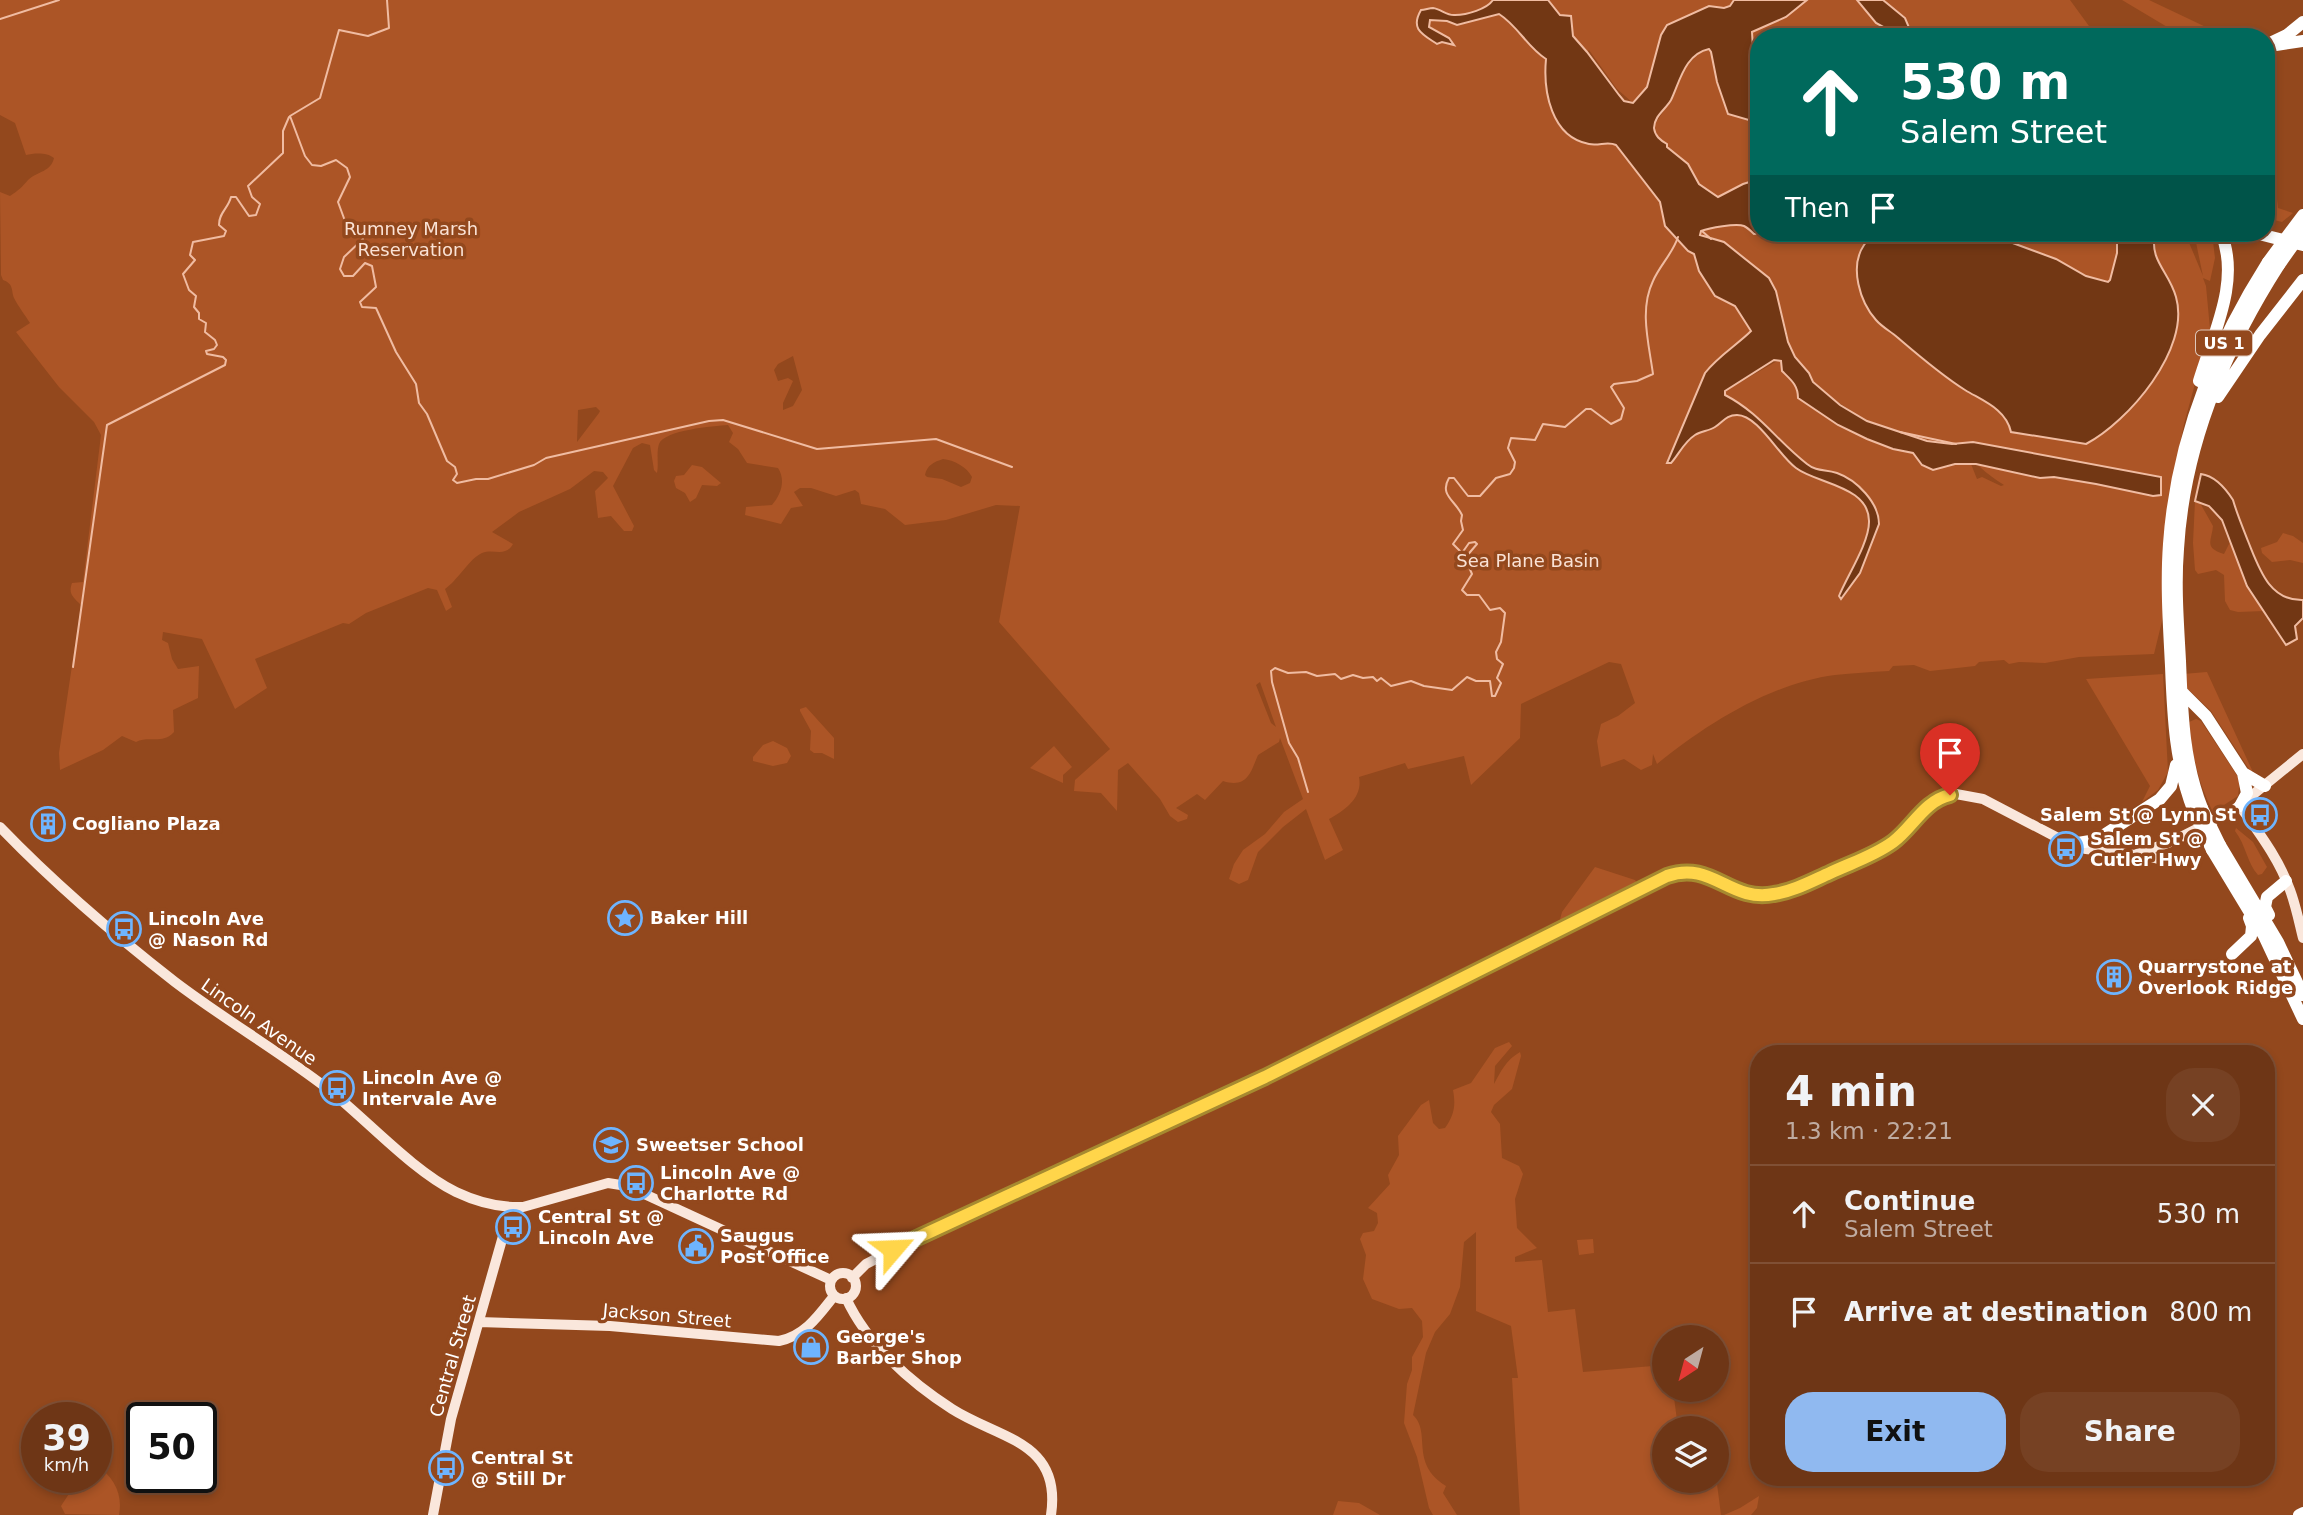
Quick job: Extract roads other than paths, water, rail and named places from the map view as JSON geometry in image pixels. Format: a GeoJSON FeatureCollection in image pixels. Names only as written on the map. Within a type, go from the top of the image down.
{"type":"FeatureCollection","features":[{"type":"Feature","properties":{"kind":"highway"},"geometry":{"type":"LineString","coordinates":[[2275,41],[2303,22]]}},
{"type":"Feature","properties":{"kind":"highway"},"geometry":{"type":"LineString","coordinates":[[2275,45],[2303,41]]}},
{"type":"Feature","properties":{"kind":"highway","name":"US 1"},"geometry":{"type":"LineString","coordinates":[[2198,810],[2188,765],[2174,643],[2178,503],[2184,470],[2219,352],[2239,313],[2303,215]]}},
{"type":"Feature","properties":{"kind":"highway","name":"US 1"},"geometry":{"type":"LineString","coordinates":[[2274,263],[2303,231]]}},
{"type":"Feature","properties":{"kind":"highway"},"geometry":{"type":"LineString","coordinates":[[2275,238],[2303,245]]}},
{"type":"Feature","properties":{"kind":"highway"},"geometry":{"type":"LineString","coordinates":[[2195,430],[2191,409],[2228,286],[2228,258],[2224,242]]}},
{"type":"Feature","properties":{"kind":"highway"},"geometry":{"type":"LineString","coordinates":[[2195,430],[2231,375],[2303,280]]}},
{"type":"Feature","properties":{"kind":"highway"},"geometry":{"type":"LineString","coordinates":[[2178,684],[2208,720],[2243,773],[2247,793],[2243,804]]}},
{"type":"Feature","properties":{"kind":"highway","name":"US 1"},"geometry":{"type":"LineString","coordinates":[[2178,684],[2177,754],[2198,810],[2216,847],[2245,903],[2275,947],[2303,1019]]}},
{"type":"Feature","properties":{"kind":"highway"},"geometry":{"type":"LineString","coordinates":[[2183,723],[2193,714],[2202,715],[2208,720]]}},
{"type":"Feature","properties":{"kind":"highway"},"geometry":{"type":"LineString","coordinates":[[2072,844],[2081,844],[2101,837],[2164,796],[2173,782],[2177,754]]}},
{"type":"Feature","properties":{"kind":"highway"},"geometry":{"type":"LineString","coordinates":[[2243,773],[2265,786]]}},
{"type":"Feature","properties":{"kind":"highway","name":"US 1"},"geometry":{"type":"LineString","coordinates":[[2216,847],[2244,885],[2303,995]]}},
{"type":"Feature","properties":{"kind":"highway"},"geometry":{"type":"LineString","coordinates":[[2244,885],[2260,890],[2286,881]]}},
{"type":"Feature","properties":{"kind":"highway"},"geometry":{"type":"LineString","coordinates":[[2245,903],[2252,933],[2232,954],[2255,946],[2275,947],[2274,924],[2265,902],[2268,895],[2286,881]]}},
{"type":"Feature","properties":{"kind":"main road"},"geometry":{"type":"LineString","coordinates":[[2133,856],[2173,841],[2243,804],[2303,754]]}},
{"type":"Feature","properties":{"kind":"main road"},"geometry":{"type":"LineString","coordinates":[[852,1278],[866,1264],[907,1242],[1316,1052],[1667,876],[1695,872],[1745,894],[1760,896],[1785,892],[1885,847],[1904,833],[1930,804],[1945,796],[1961,794],[1977,797],[2072,844],[2092,851],[2161,859],[2173,863]]}},
{"type":"Feature","properties":{"kind":"main road"},"geometry":{"type":"LineString","coordinates":[[2243,804],[2286,881],[2303,938]]}},
{"type":"Feature","properties":{"kind":"main road","name":"Lincoln Avenue"},"geometry":{"type":"LineString","coordinates":[[0,827],[78,900],[175,981],[328,1090],[418,1166],[455,1192],[511,1208],[608,1183],[627,1186],[831,1280]]}},
{"type":"Feature","properties":{"kind":"main road","name":"Central Street"},"geometry":{"type":"LineString","coordinates":[[433,1515],[451,1419],[511,1208]]}},
{"type":"Feature","properties":{"kind":"main road"},"geometry":{"type":"LineString","coordinates":[[839,1274],[852,1278],[855,1288],[852,1294],[846,1298],[834,1296],[830,1287],[831,1280],[839,1274]]}},
{"type":"Feature","properties":{"kind":"main road","name":"Jackson Street"},"geometry":{"type":"LineString","coordinates":[[479,1322],[611,1326],[779,1341],[794,1338],[813,1322],[834,1296]]}},
{"type":"Feature","properties":{"kind":"main road"},"geometry":{"type":"LineString","coordinates":[[846,1298],[854,1315],[871,1338],[917,1383],[954,1410],[1004,1433],[1032,1451],[1042,1463],[1051,1482],[1051,1515]]}},
{"type":"Feature","properties":{"kind":"waterway"},"geometry":{"type":"LineString","coordinates":[[0,19],[59,0]]}},
{"type":"Feature","properties":{"kind":"waterway"},"geometry":{"type":"LineString","coordinates":[[387,0],[389,28],[368,36],[339,30],[320,98],[290,116],[305,156],[312,165],[321,166],[336,160],[347,168],[350,177],[338,202],[345,221],[360,227],[363,239],[344,257],[340,269],[344,276],[353,276],[365,263],[372,266],[376,287],[360,302],[362,307],[376,308],[396,352],[416,384],[419,403],[427,414],[447,461],[455,467],[457,474],[453,480],[457,483],[488,479],[534,465],[546,458],[723,420],[817,449],[936,439],[1012,467]]}},
{"type":"Feature","properties":{"kind":"waterway"},"geometry":{"type":"LineString","coordinates":[[73,667],[107,425],[225,365],[226,360],[223,357],[207,354],[206,351],[217,345],[205,332],[206,323],[199,319],[199,313],[194,307],[196,296],[189,290],[183,274],[195,260],[190,255],[193,242],[224,236],[226,231],[219,225],[219,221],[231,197],[236,197],[249,216],[256,215],[260,204],[252,197],[248,186],[283,153],[283,131],[289,117]]}},
{"type":"Feature","properties":{"kind":"waterway"},"geometry":{"type":"LineString","coordinates":[[1702,231],[1711,239]]}},
{"type":"Feature","properties":{"kind":"waterway"},"geometry":{"type":"LineString","coordinates":[[1308,792],[1298,758],[1289,743],[1272,682],[1271,671],[1275,668],[1288,673],[1306,672],[1317,676],[1335,674],[1341,679],[1353,675],[1373,677],[1377,681],[1381,678],[1391,686],[1411,681],[1452,690],[1467,677],[1476,681],[1490,681],[1492,696],[1495,696],[1501,683],[1497,678],[1503,664],[1497,659],[1496,652],[1501,642],[1505,613],[1500,608],[1490,610],[1479,595],[1467,595],[1462,590],[1472,574],[1465,558],[1477,544],[1469,543],[1462,553],[1453,544],[1463,530],[1462,515],[1447,493],[1446,484],[1449,478],[1454,478],[1468,496],[1480,496],[1496,478],[1510,474],[1514,468],[1515,462],[1508,448],[1511,438],[1535,440],[1543,424],[1565,427],[1586,409],[1591,409],[1611,424],[1621,419],[1624,408],[1611,387],[1653,374],[1646,327],[1649,292],[1678,237]]}},
{"type":"Feature","properties":{"kind":"waterway"},"geometry":{"type":"LineString","coordinates":[[1900,432],[1956,444]]}},
{"type":"Feature","properties":{"kind":"place","name":"Salem St @ Lynn St"},"geometry":{"type":"Point","coordinates":[2260,815]}},
{"type":"Feature","properties":{"kind":"place","name":"Cogliano Plaza"},"geometry":{"type":"Point","coordinates":[48,824]}},
{"type":"Feature","properties":{"kind":"place","name":"Salem St @ Cutler Hwy"},"geometry":{"type":"Point","coordinates":[2066,849]}},
{"type":"Feature","properties":{"kind":"place","name":"Baker Hill"},"geometry":{"type":"Point","coordinates":[625,918]}},
{"type":"Feature","properties":{"kind":"place","name":"Lincoln Ave @ Nason Rd"},"geometry":{"type":"Point","coordinates":[124,929]}},
{"type":"Feature","properties":{"kind":"place","name":"Quarrystone at Overlook Ridge"},"geometry":{"type":"Point","coordinates":[2114,977]}},
{"type":"Feature","properties":{"kind":"place","name":"Lincoln Ave @ Intervale Ave"},"geometry":{"type":"Point","coordinates":[337,1088]}},
{"type":"Feature","properties":{"kind":"place","name":"Sweetser School"},"geometry":{"type":"Point","coordinates":[611,1145]}},
{"type":"Feature","properties":{"kind":"place","name":"Lincoln Ave @ Charlotte Rd"},"geometry":{"type":"Point","coordinates":[636,1183]}},
{"type":"Feature","properties":{"kind":"place","name":"Central St @ Lincoln Ave"},"geometry":{"type":"Point","coordinates":[513,1227]}},
{"type":"Feature","properties":{"kind":"place","name":"Saugus Post Office"},"geometry":{"type":"Point","coordinates":[696,1246]}},
{"type":"Feature","properties":{"kind":"place","name":"George's Barber Shop"},"geometry":{"type":"Point","coordinates":[811,1347]}},
{"type":"Feature","properties":{"kind":"place","name":"Central St @ Still Dr"},"geometry":{"type":"Point","coordinates":[446,1468]}},
{"type":"Feature","properties":{"kind":"park label","name":"Rumney Marsh Reservation"},"geometry":{"type":"Point","coordinates":[411,239]}},
{"type":"Feature","properties":{"kind":"park label","name":"Sea Plane Basin"},"geometry":{"type":"Point","coordinates":[1528,561]}}]}
